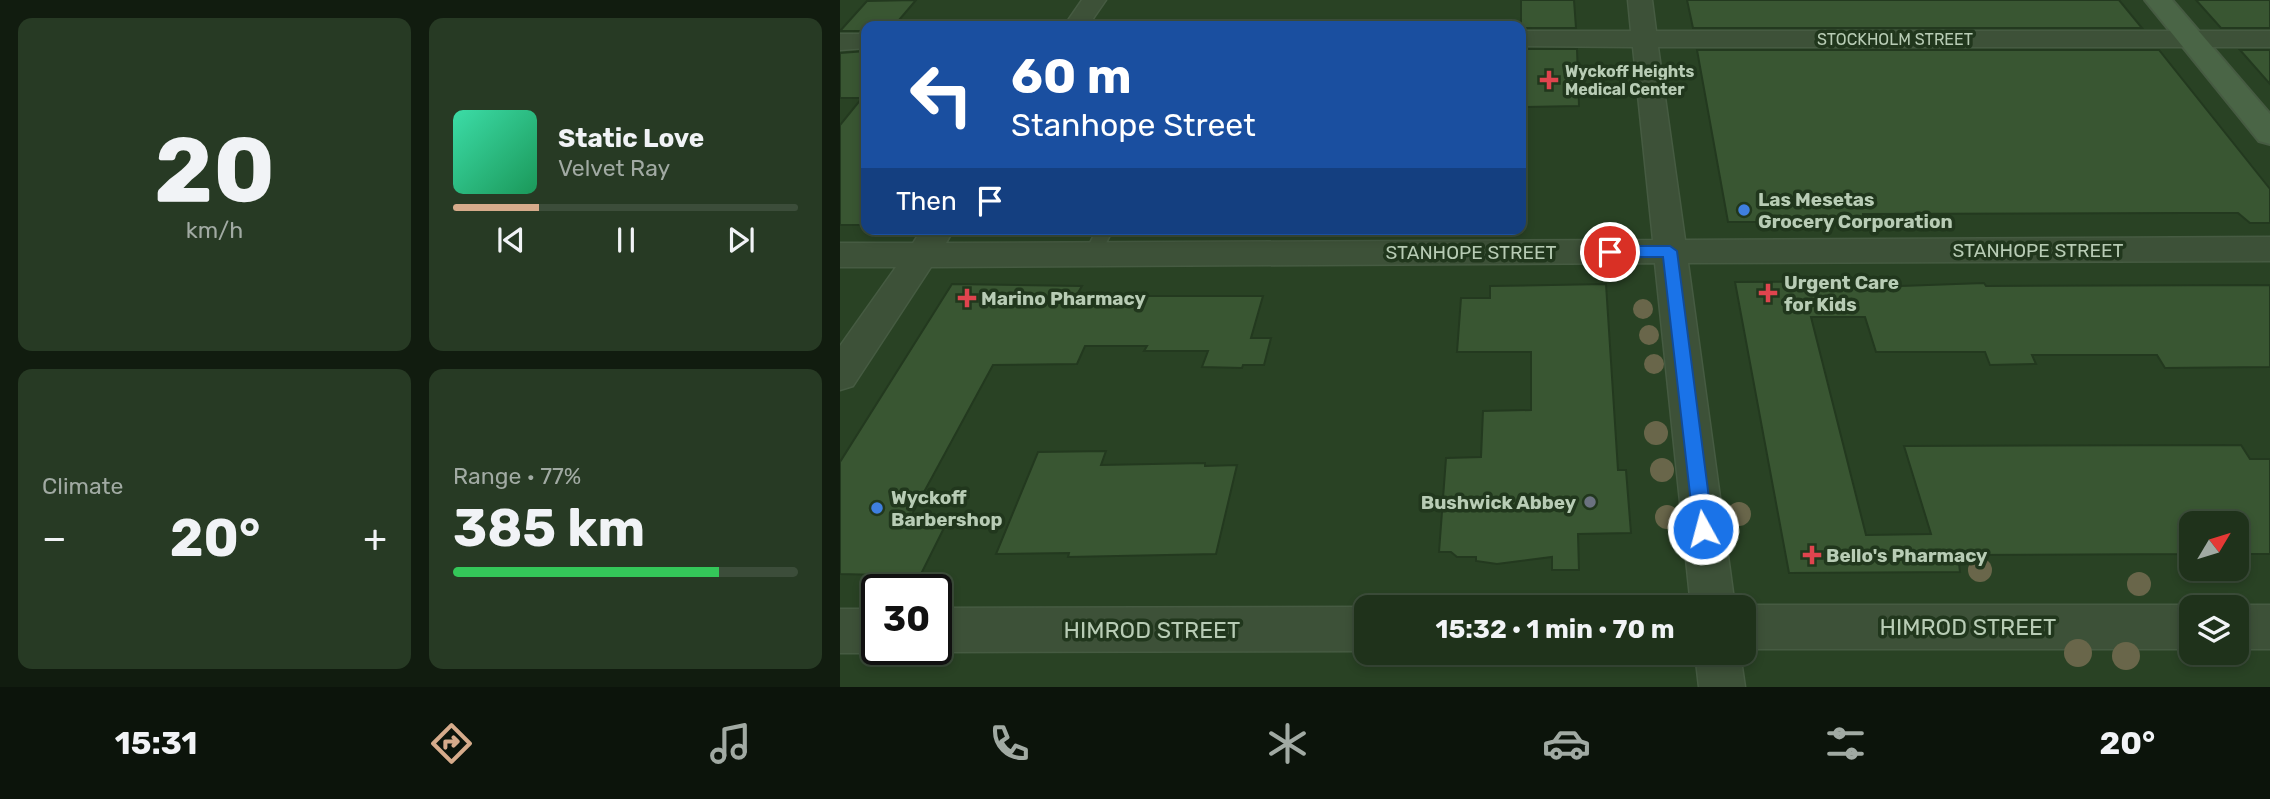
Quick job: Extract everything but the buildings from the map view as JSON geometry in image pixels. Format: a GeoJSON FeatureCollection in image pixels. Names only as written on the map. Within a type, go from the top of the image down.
{"type":"FeatureCollection","features":[{"type":"Feature","properties":{"kind":"main road"},"geometry":{"type":"LineString","coordinates":[[2158,0],[2267,129]]}},
{"type":"Feature","properties":{"kind":"street"},"geometry":{"type":"LineString","coordinates":[[1079,21],[1094,0]]}},
{"type":"Feature","properties":{"kind":"street"},"geometry":{"type":"LineString","coordinates":[[1640,0],[1712,595]]}},
{"type":"Feature","properties":{"kind":"street","name":"STOCKHOLM STREET"},"geometry":{"type":"LineString","coordinates":[[1526,39],[2270,39]]}},
{"type":"Feature","properties":{"kind":"street"},"geometry":{"type":"LineString","coordinates":[[840,41],[861,41]]}},
{"type":"Feature","properties":{"kind":"street","name":"STANHOPE STREET"},"geometry":{"type":"LineString","coordinates":[[840,255],[931,242],[1099,241],[1670,251],[2270,249]]}},
{"type":"Feature","properties":{"kind":"street"},"geometry":{"type":"LineString","coordinates":[[840,375],[931,242]]}},
{"type":"Feature","properties":{"kind":"street","name":"HIMROD STREET"},"geometry":{"type":"LineString","coordinates":[[1756,627],[2179,627]]}},
{"type":"Feature","properties":{"kind":"street"},"geometry":{"type":"LineString","coordinates":[[2249,627],[2270,627]]}},
{"type":"Feature","properties":{"kind":"street","name":"HIMROD STREET"},"geometry":{"type":"LineString","coordinates":[[952,630],[1354,629]]}},
{"type":"Feature","properties":{"kind":"street"},"geometry":{"type":"LineString","coordinates":[[840,631],[861,631]]}},
{"type":"Feature","properties":{"kind":"street"},"geometry":{"type":"LineString","coordinates":[[1719,665],[1722,687]]}},
{"type":"Feature","properties":{"kind":"place","name":"Wyckoff Heights Medical Center"},"geometry":{"type":"Point","coordinates":[1549,80]}},
{"type":"Feature","properties":{"kind":"place","name":"Las Mesetas Grocery Corporation"},"geometry":{"type":"Point","coordinates":[1744,210]}},
{"type":"Feature","properties":{"kind":"place","name":"Urgent Care for Kids"},"geometry":{"type":"Point","coordinates":[1768,293]}},
{"type":"Feature","properties":{"kind":"place","name":"Marino Pharmacy"},"geometry":{"type":"Point","coordinates":[967,298]}},
{"type":"Feature","properties":{"kind":"place","name":"Bushwick Abbey"},"geometry":{"type":"Point","coordinates":[1590,502]}},
{"type":"Feature","properties":{"kind":"place","name":"Wyckoff Barbershop"},"geometry":{"type":"Point","coordinates":[877,508]}},
{"type":"Feature","properties":{"kind":"place","name":"Bello's Pharmacy"},"geometry":{"type":"Point","coordinates":[1812,555]}},
{"type":"Feature","properties":{"kind":"route"},"geometry":{"type":"LineString","coordinates":[[1610,252],[1670,251],[1703,529]]}}]}
